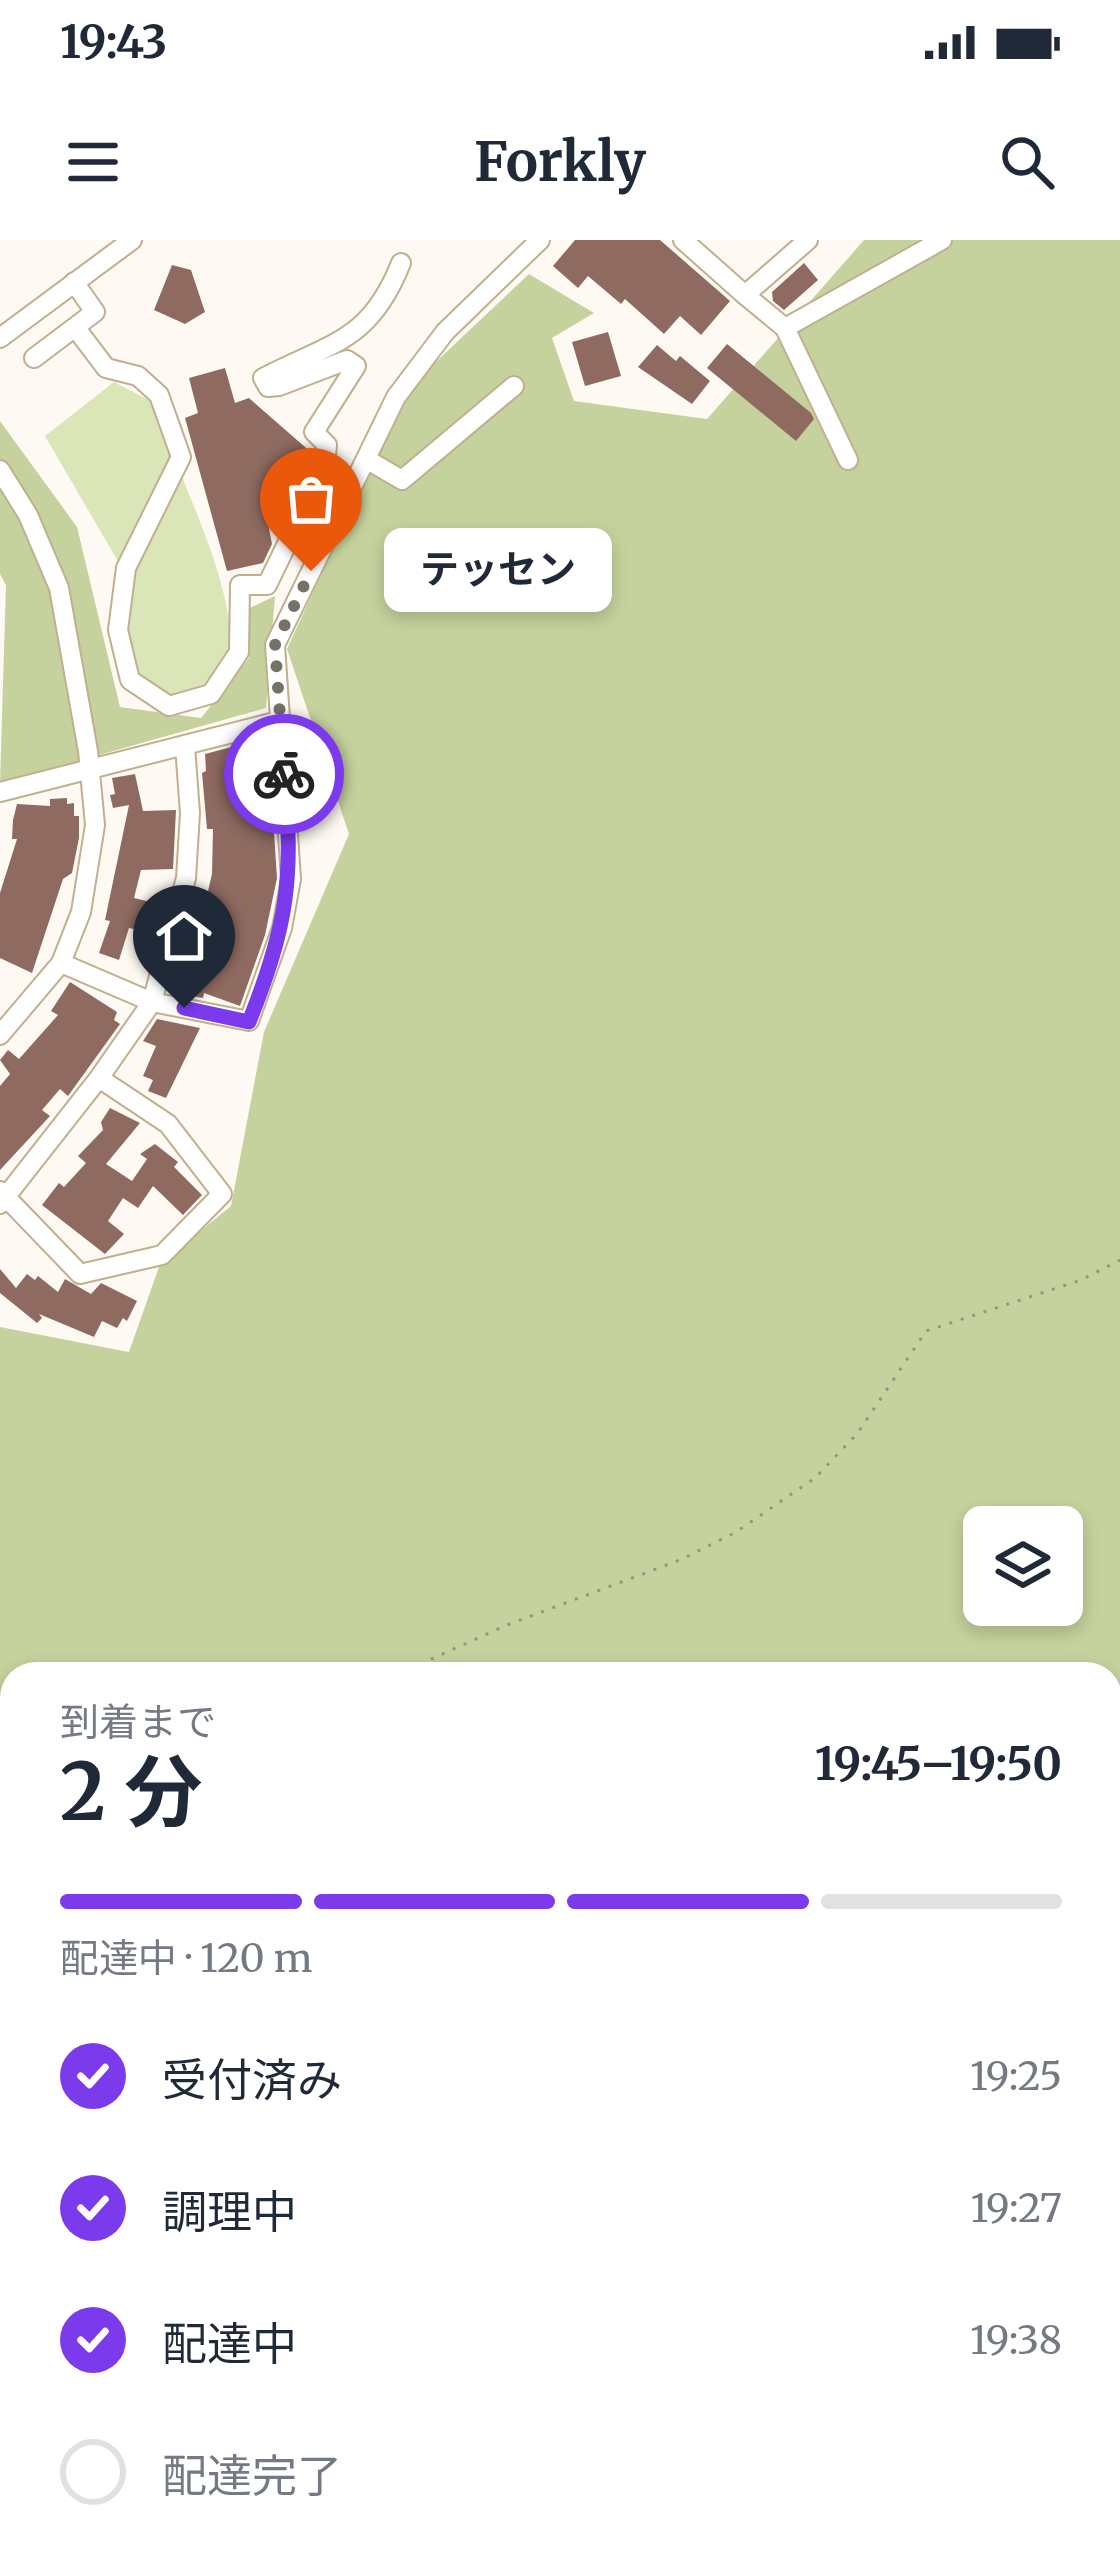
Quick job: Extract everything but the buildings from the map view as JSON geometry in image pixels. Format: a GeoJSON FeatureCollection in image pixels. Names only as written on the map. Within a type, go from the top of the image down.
{"type":"FeatureCollection","features":[{"type":"Feature","properties":{"kind":"street"},"geometry":{"type":"LineString","coordinates":[[0,338],[132,240]]}},
{"type":"Feature","properties":{"kind":"street"},"geometry":{"type":"LineString","coordinates":[[61,963],[152,1001],[249,1022],[282,928],[291,879],[275,645],[396,397],[445,332],[540,240]]}},
{"type":"Feature","properties":{"kind":"street"},"geometry":{"type":"LineString","coordinates":[[682,240],[785,328],[848,460]]}},
{"type":"Feature","properties":{"kind":"street"},"geometry":{"type":"LineString","coordinates":[[745,296],[808,240]]}},
{"type":"Feature","properties":{"kind":"street"},"geometry":{"type":"LineString","coordinates":[[785,328],[942,240]]}},
{"type":"Feature","properties":{"kind":"street"},"geometry":{"type":"LineString","coordinates":[[74,327],[106,368],[138,376],[159,395],[181,457],[126,568],[118,630],[130,680],[169,706],[182,705],[211,694],[239,652],[240,585],[266,585],[325,466],[327,445],[314,432],[356,366],[347,359],[279,386],[268,387],[263,378],[366,326],[385,303],[401,263]]}},
{"type":"Feature","properties":{"kind":"street"},"geometry":{"type":"LineString","coordinates":[[34,358],[94,312],[74,282]]}},
{"type":"Feature","properties":{"kind":"street"},"geometry":{"type":"LineString","coordinates":[[366,459],[402,480],[514,386]]}},
{"type":"Feature","properties":{"kind":"street"},"geometry":{"type":"LineString","coordinates":[[0,470],[28,515],[58,588],[89,772],[92,842],[81,912],[61,963],[0,1035]]}},
{"type":"Feature","properties":{"kind":"street"},"geometry":{"type":"LineString","coordinates":[[0,792],[279,721]]}},
{"type":"Feature","properties":{"kind":"street"},"geometry":{"type":"LineString","coordinates":[[99,1078],[168,1124],[222,1194],[162,1255],[80,1274],[2,1197],[99,1078],[152,1001],[186,878],[190,813],[185,746]]}},
{"type":"Feature","properties":{"kind":"path"},"geometry":{"type":"LineString","coordinates":[[425,1662],[507,1625],[680,1560],[736,1532],[815,1478],[843,1449],[879,1404],[926,1330],[1081,1280],[1120,1260]]}},
{"type":"Feature","properties":{"kind":"green space"},"geometry":{"type":"Polygon","coordinates":[[[864,240],[1120,240],[1120,1662],[0,1662],[0,1327],[129,1352],[160,1264],[231,1206],[264,1032],[349,834],[287,649],[405,391],[529,274],[594,313],[552,338],[574,401],[707,419],[864,240]]]}},
{"type":"Feature","properties":{"kind":"green space"},"geometry":{"type":"Polygon","coordinates":[[[114,382],[156,404],[226,605],[230,669],[187,702],[163,703],[127,669],[119,563],[45,436],[114,382]]]}},
{"type":"Feature","properties":{"kind":"green space"},"geometry":{"type":"Polygon","coordinates":[[[0,421],[77,527],[120,707],[201,718],[249,658],[250,608],[275,596],[266,708],[0,783],[6,585],[0,574],[0,421]]]}},
{"type":"Feature","properties":{"kind":"way so far"},"geometry":{"type":"LineString","coordinates":[[284,774],[275,645],[311,571]]}},
{"type":"Feature","properties":{"kind":"place","name":"テッセン"},"geometry":{"type":"Point","coordinates":[311,571]}},
{"type":"Feature","properties":{"kind":"route"},"geometry":{"type":"LineString","coordinates":[[184,1008],[249,1022],[282,928],[291,879],[284,774]]}}]}
